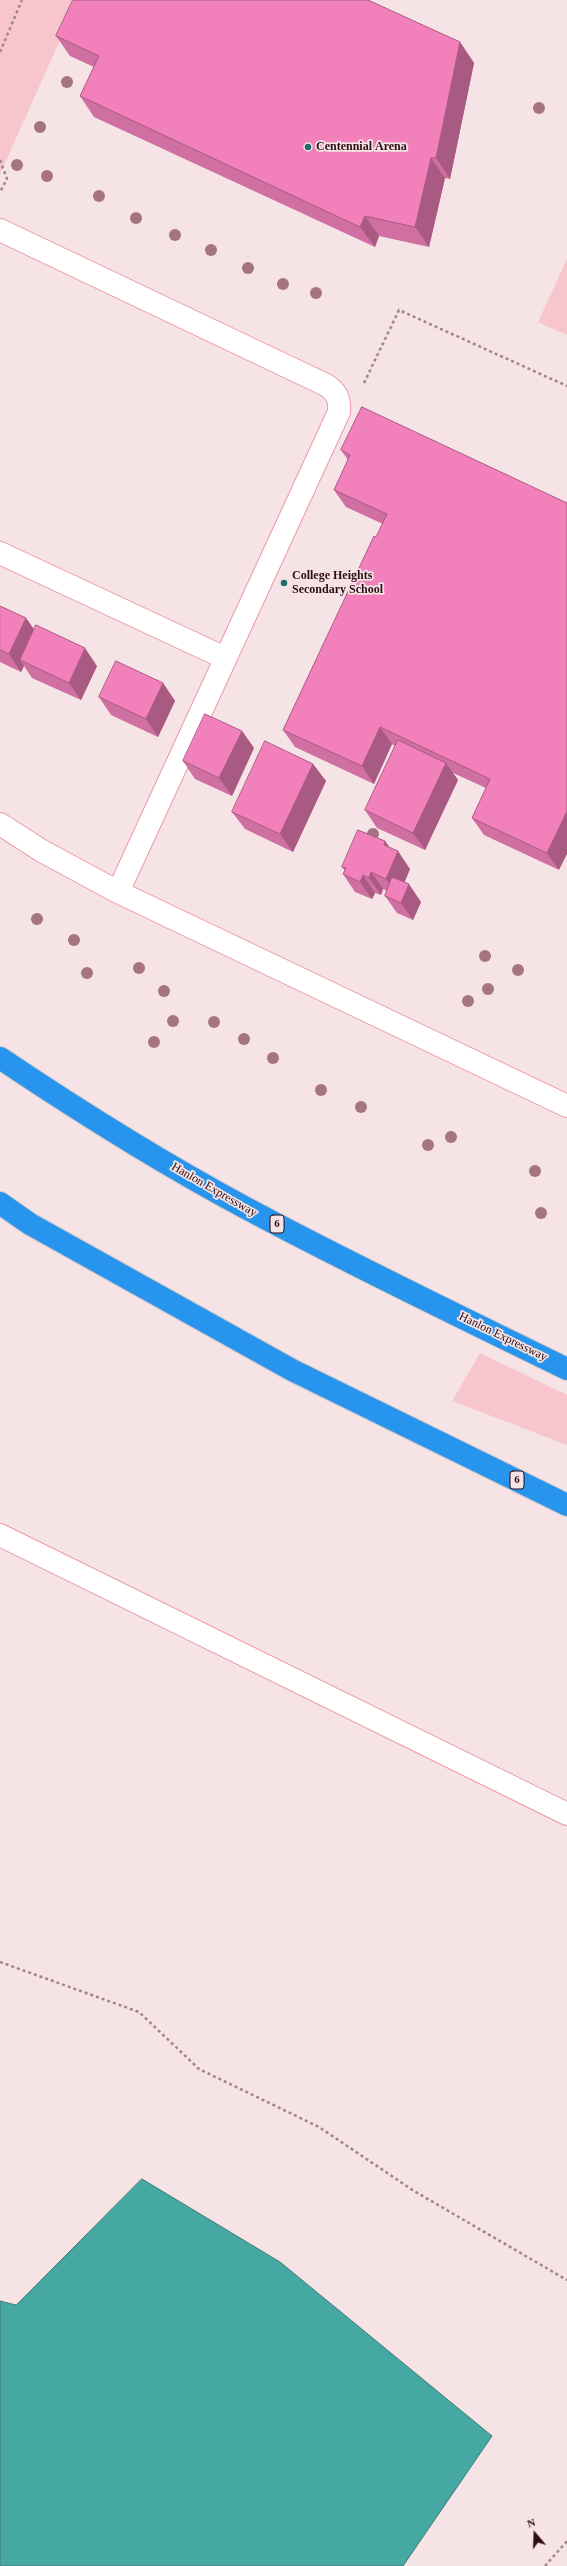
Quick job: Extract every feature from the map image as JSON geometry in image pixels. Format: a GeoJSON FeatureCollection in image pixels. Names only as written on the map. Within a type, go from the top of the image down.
{"type":"FeatureCollection","features":[{"type":"Feature","properties":{"kind":"highway","name":"Hanlon Expressway"},"geometry":{"type":"LineString","coordinates":[[0,1058],[88,1116],[244,1207],[404,1289],[567,1369]]}},
{"type":"Feature","properties":{"kind":"highway","name":"6"},"geometry":{"type":"LineString","coordinates":[[0,1203],[30,1224],[292,1370],[567,1505]]}},
{"type":"Feature","properties":{"kind":"lane"},"geometry":{"type":"LineString","coordinates":[[0,230],[326,385],[334,390],[340,401],[339,412],[118,892]]}},
{"type":"Feature","properties":{"kind":"lane"},"geometry":{"type":"LineString","coordinates":[[0,553],[226,658]]}},
{"type":"Feature","properties":{"kind":"lane"},"geometry":{"type":"LineString","coordinates":[[0,824],[42,851],[118,892],[567,1106]]}},
{"type":"Feature","properties":{"kind":"lane"},"geometry":{"type":"LineString","coordinates":[[0,1535],[567,1814]]}},
{"type":"Feature","properties":{"kind":"path"},"geometry":{"type":"LineString","coordinates":[[0,52],[22,0]]}},
{"type":"Feature","properties":{"kind":"path"},"geometry":{"type":"LineString","coordinates":[[0,160],[7,179],[0,192]]}},
{"type":"Feature","properties":{"kind":"path"},"geometry":{"type":"LineString","coordinates":[[340,401],[363,386],[399,310],[567,386]]}},
{"type":"Feature","properties":{"kind":"path"},"geometry":{"type":"LineString","coordinates":[[0,1962],[139,2012],[199,2069],[319,2127],[414,2191],[567,2280]]}},
{"type":"Feature","properties":{"kind":"path"},"geometry":{"type":"LineString","coordinates":[[545,2566],[567,2541]]}},
{"type":"Feature","properties":{"kind":"shaded area"},"geometry":{"type":"Polygon","coordinates":[[[0,0],[78,0],[0,174],[0,0]]]}},
{"type":"Feature","properties":{"kind":"shaded area"},"geometry":{"type":"Polygon","coordinates":[[[567,259],[567,335],[538,322],[567,259]]]}},
{"type":"Feature","properties":{"kind":"shaded area"},"geometry":{"type":"Polygon","coordinates":[[[480,1353],[567,1395],[567,1445],[452,1401],[480,1353]]]}},
{"type":"Feature","properties":{"kind":"water"},"geometry":{"type":"Polygon","coordinates":[[[142,2179],[280,2262],[492,2436],[403,2566],[0,2566],[0,2301],[16,2305],[142,2179]]]}},
{"type":"Feature","properties":{"kind":"building","name":"Centennial Arena"},"geometry":{"type":"Polygon","coordinates":[[[73,0],[368,0],[460,42],[436,158],[431,158],[415,227],[365,216],[360,227],[80,96],[99,56],[56,36],[73,0]]]}},
{"type":"Feature","properties":{"kind":"building"},"geometry":{"type":"Polygon","coordinates":[[[362,407],[567,503],[567,811],[547,853],[472,818],[490,779],[380,727],[362,766],[283,730],[374,536],[376,537],[387,514],[334,490],[350,455],[341,450],[362,407]]]}},
{"type":"Feature","properties":{"kind":"building"},"geometry":{"type":"Polygon","coordinates":[[[0,606],[26,618],[9,654],[0,650],[0,606]]]}},
{"type":"Feature","properties":{"kind":"building"},"geometry":{"type":"Polygon","coordinates":[[[36,625],[85,648],[69,683],[20,660],[36,625]]]}},
{"type":"Feature","properties":{"kind":"building"},"geometry":{"type":"Polygon","coordinates":[[[116,661],[163,683],[146,719],[99,697],[116,661]]]}},
{"type":"Feature","properties":{"kind":"building"},"geometry":{"type":"Polygon","coordinates":[[[205,714],[242,731],[219,778],[183,761],[205,714]]]}},
{"type":"Feature","properties":{"kind":"building"},"geometry":{"type":"Polygon","coordinates":[[[398,740],[446,763],[413,833],[365,810],[398,740]]]}},
{"type":"Feature","properties":{"kind":"building"},"geometry":{"type":"Polygon","coordinates":[[[265,741],[313,764],[280,834],[232,812],[265,741]]]}},
{"type":"Feature","properties":{"kind":"building"},"geometry":{"type":"Polygon","coordinates":[[[358,830],[385,841],[384,845],[398,851],[386,879],[371,872],[369,878],[363,875],[360,882],[343,874],[346,868],[342,867],[358,830]]]}},
{"type":"Feature","properties":{"kind":"building"},"geometry":{"type":"Polygon","coordinates":[[[392,877],[409,884],[401,903],[385,896],[392,877]]]}},
{"type":"Feature","properties":{"kind":"place","name":"Centennial Arena"},"geometry":{"type":"Point","coordinates":[308,147]}},
{"type":"Feature","properties":{"kind":"place","name":"College Heights Secondary School"},"geometry":{"type":"Point","coordinates":[284,583]}}]}
